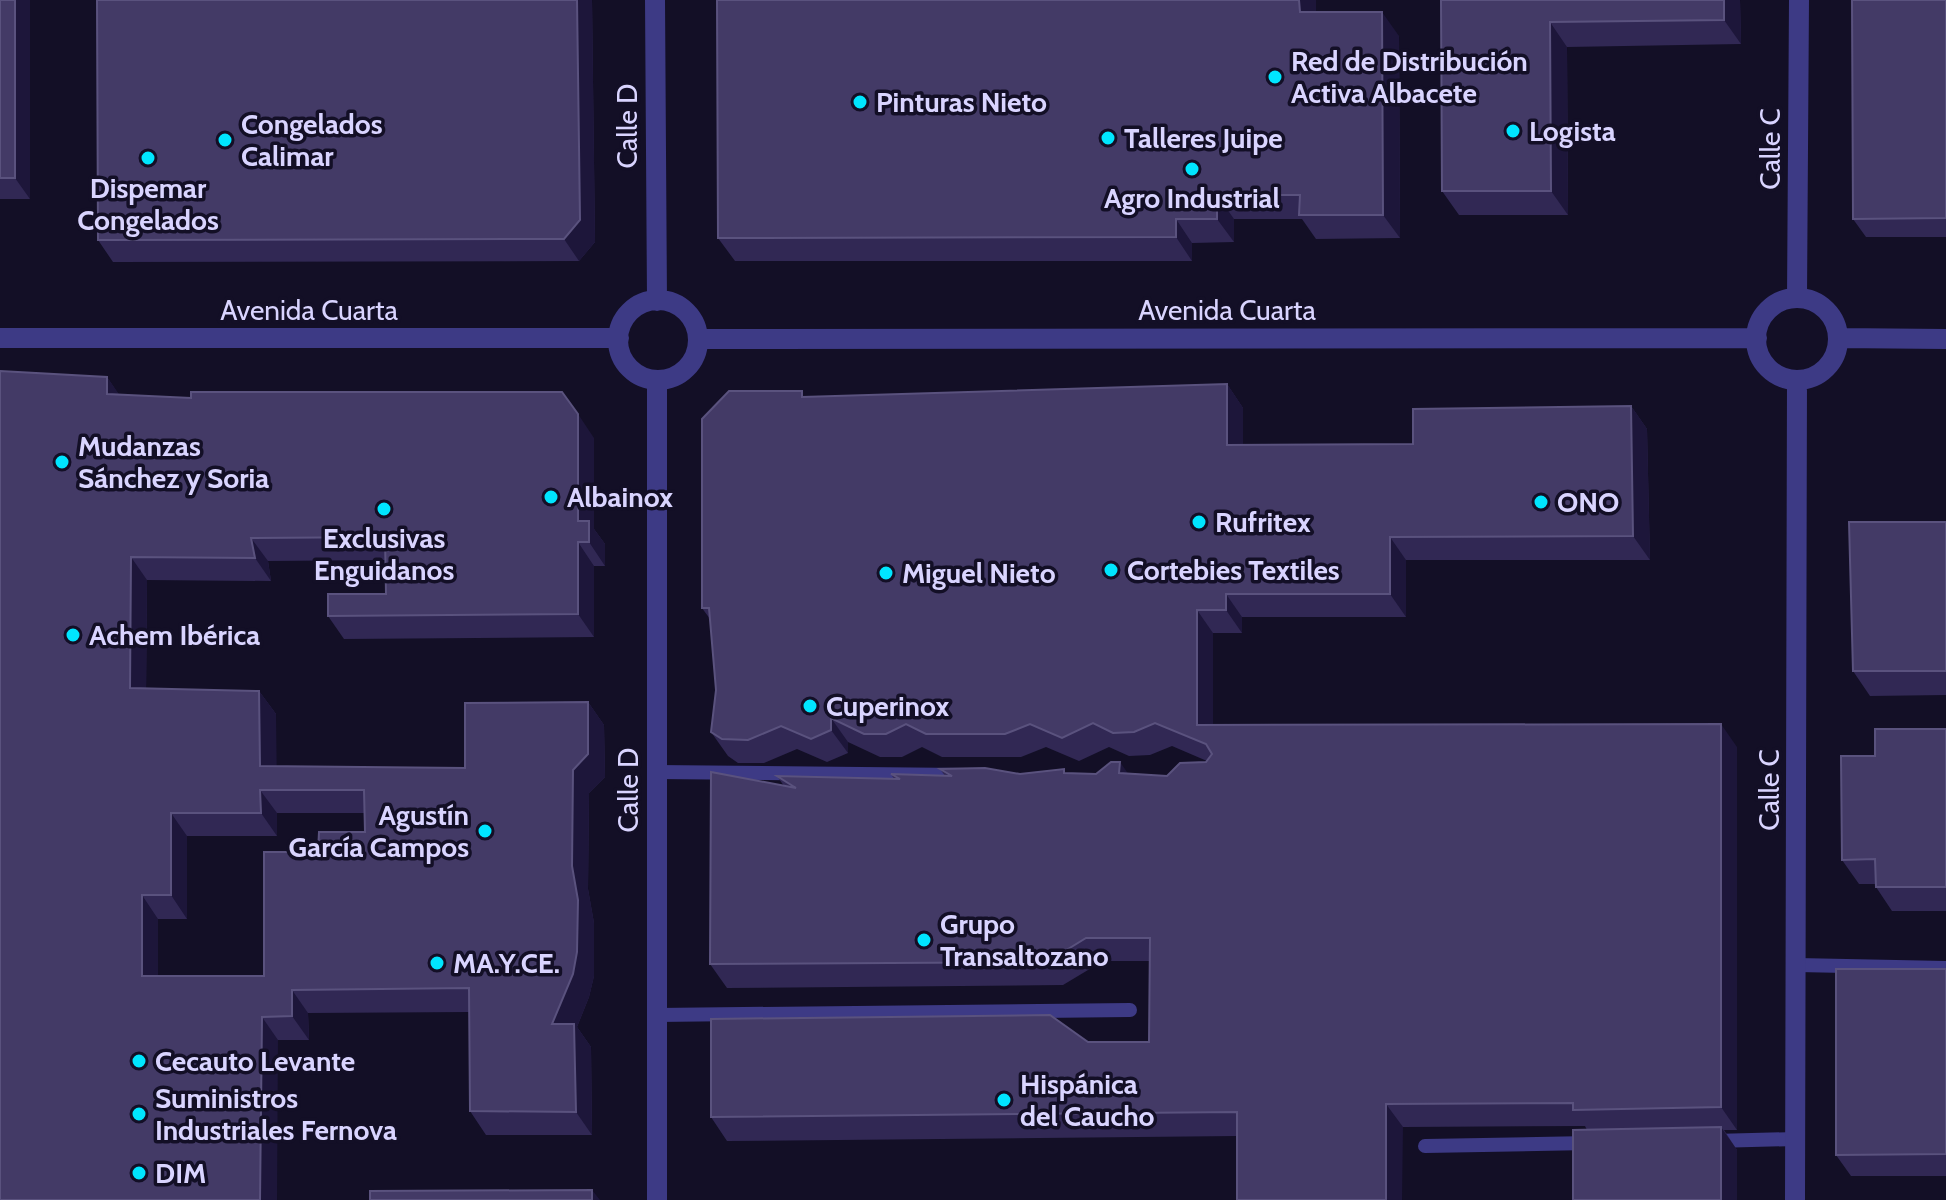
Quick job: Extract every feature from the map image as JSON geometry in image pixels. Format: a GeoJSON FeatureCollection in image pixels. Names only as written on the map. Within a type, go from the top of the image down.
{"type":"FeatureCollection","features":[{"type":"Feature","properties":{"kind":"street","name":"Calle D"},"geometry":{"type":"LineString","coordinates":[[655,0],[657,301]]}},
{"type":"Feature","properties":{"kind":"street","name":"Calle C"},"geometry":{"type":"LineString","coordinates":[[1797,298],[1799,0]]}},
{"type":"Feature","properties":{"kind":"street"},"geometry":{"type":"LineString","coordinates":[[1797,298],[1824,308],[1835,324],[1838,338],[1832,361],[1822,372],[1797,380],[1780,377],[1765,365],[1757,347],[1757,338],[1761,319],[1775,305],[1797,298]]}},
{"type":"Feature","properties":{"kind":"street"},"geometry":{"type":"LineString","coordinates":[[657,301],[672,302],[684,310],[694,322],[698,339],[693,361],[683,372],[657,380],[641,376],[629,368],[620,353],[619,338],[628,314],[639,305],[657,301]]}},
{"type":"Feature","properties":{"kind":"street","name":"Avenida Cuarta"},"geometry":{"type":"LineString","coordinates":[[0,338],[619,338]]}},
{"type":"Feature","properties":{"kind":"street","name":"Avenida Cuarta"},"geometry":{"type":"LineString","coordinates":[[698,339],[1757,338]]}},
{"type":"Feature","properties":{"kind":"street"},"geometry":{"type":"LineString","coordinates":[[1838,338],[1946,339]]}},
{"type":"Feature","properties":{"kind":"street","name":"Calle D"},"geometry":{"type":"LineString","coordinates":[[657,380],[657,1200]]}},
{"type":"Feature","properties":{"kind":"street","name":"Calle C"},"geometry":{"type":"LineString","coordinates":[[1795,1200],[1797,380]]}},
{"type":"Feature","properties":{"kind":"lane"},"geometry":{"type":"LineString","coordinates":[[656,772],[978,775]]}},
{"type":"Feature","properties":{"kind":"lane"},"geometry":{"type":"LineString","coordinates":[[1797,965],[1946,968]]}},
{"type":"Feature","properties":{"kind":"lane"},"geometry":{"type":"LineString","coordinates":[[657,1015],[1130,1010]]}},
{"type":"Feature","properties":{"kind":"lane"},"geometry":{"type":"LineString","coordinates":[[1703,1141],[1795,1139]]}},
{"type":"Feature","properties":{"kind":"lane"},"geometry":{"type":"LineString","coordinates":[[1425,1146],[1610,1143]]}},
{"type":"Feature","properties":{"kind":"building"},"geometry":{"type":"Polygon","coordinates":[[[0,0],[15,0],[15,178],[0,178],[0,0]]]}},
{"type":"Feature","properties":{"kind":"building"},"geometry":{"type":"Polygon","coordinates":[[[97,0],[577,0],[580,220],[564,239],[98,240],[97,0]]]}},
{"type":"Feature","properties":{"kind":"building"},"geometry":{"type":"Polygon","coordinates":[[[717,0],[1299,0],[1300,12],[1382,12],[1383,215],[1299,215],[1300,195],[1217,195],[1217,219],[1176,219],[1176,237],[718,238],[717,0]]]}},
{"type":"Feature","properties":{"kind":"building","name":"Logista"},"geometry":{"type":"Polygon","coordinates":[[[1441,0],[1724,0],[1724,20],[1550,22],[1551,191],[1442,191],[1441,0]]]}},
{"type":"Feature","properties":{"kind":"building"},"geometry":{"type":"Polygon","coordinates":[[[1852,0],[1946,0],[1946,218],[1853,219],[1852,0]]]}},
{"type":"Feature","properties":{"kind":"building"},"geometry":{"type":"Polygon","coordinates":[[[0,371],[107,377],[107,394],[191,398],[191,392],[562,392],[578,414],[578,521],[589,521],[589,542],[578,542],[578,614],[328,616],[328,594],[386,594],[385,537],[251,538],[255,558],[131,557],[130,688],[259,691],[260,766],[465,768],[465,703],[588,702],[588,754],[573,770],[572,866],[578,900],[577,952],[573,974],[552,1024],[574,1024],[576,1112],[470,1111],[469,988],[292,990],[292,1016],[262,1017],[260,1200],[0,1200],[0,371]],[[260,790],[261,813],[171,813],[171,895],[142,895],[142,976],[264,976],[264,852],[318,852],[319,832],[365,832],[364,790],[260,790]]]}},
{"type":"Feature","properties":{"kind":"building"},"geometry":{"type":"Polygon","coordinates":[[[1227,384],[1227,445],[1413,444],[1413,409],[1631,406],[1633,536],[1390,537],[1390,594],[1226,594],[1226,610],[1197,610],[1197,725],[1721,724],[1721,1107],[1573,1110],[1573,1103],[1386,1104],[1386,1200],[1237,1200],[1237,1112],[711,1117],[711,1019],[1050,1015],[1088,1042],[1149,1042],[1150,938],[1086,938],[1047,962],[710,964],[711,772],[796,788],[777,776],[900,779],[891,774],[952,776],[940,769],[985,768],[1020,774],[1064,769],[1064,773],[1096,774],[1111,762],[1120,762],[1119,773],[1167,776],[1180,763],[1206,762],[1212,754],[1206,744],[1155,723],[1134,732],[1113,733],[1093,723],[1062,738],[1030,724],[1005,734],[926,734],[906,724],[886,734],[864,734],[831,718],[831,730],[811,739],[781,726],[748,740],[722,739],[711,732],[716,690],[709,608],[702,608],[702,419],[729,391],[802,391],[802,397],[1227,384]]]}},
{"type":"Feature","properties":{"kind":"building"},"geometry":{"type":"Polygon","coordinates":[[[1849,522],[1946,522],[1946,671],[1853,671],[1849,522]]]}},
{"type":"Feature","properties":{"kind":"building"},"geometry":{"type":"Polygon","coordinates":[[[1875,729],[1946,729],[1946,887],[1876,887],[1875,859],[1842,860],[1841,756],[1875,756],[1875,729]]]}},
{"type":"Feature","properties":{"kind":"building"},"geometry":{"type":"Polygon","coordinates":[[[1836,969],[1946,969],[1946,1154],[1836,1155],[1836,969]]]}},
{"type":"Feature","properties":{"kind":"building"},"geometry":{"type":"Polygon","coordinates":[[[1721,1127],[1721,1200],[1573,1200],[1573,1130],[1721,1127]]]}},
{"type":"Feature","properties":{"kind":"building"},"geometry":{"type":"Polygon","coordinates":[[[592,1190],[592,1200],[370,1200],[370,1191],[592,1190]]]}},
{"type":"Feature","properties":{"kind":"place","name":"Red de Distribución Activa Albacete"},"geometry":{"type":"Point","coordinates":[1275,77]}},
{"type":"Feature","properties":{"kind":"place","name":"Pinturas Nieto"},"geometry":{"type":"Point","coordinates":[860,102]}},
{"type":"Feature","properties":{"kind":"place","name":"Logista"},"geometry":{"type":"Point","coordinates":[1513,131]}},
{"type":"Feature","properties":{"kind":"place","name":"Talleres Juipe"},"geometry":{"type":"Point","coordinates":[1108,138]}},
{"type":"Feature","properties":{"kind":"place","name":"Congelados Calimar"},"geometry":{"type":"Point","coordinates":[225,140]}},
{"type":"Feature","properties":{"kind":"place","name":"Dispemar Congelados"},"geometry":{"type":"Point","coordinates":[148,158]}},
{"type":"Feature","properties":{"kind":"place","name":"Agro Industrial"},"geometry":{"type":"Point","coordinates":[1192,169]}},
{"type":"Feature","properties":{"kind":"place","name":"Mudanzas Sánchez y Soria"},"geometry":{"type":"Point","coordinates":[62,462]}},
{"type":"Feature","properties":{"kind":"place","name":"Albainox"},"geometry":{"type":"Point","coordinates":[551,497]}},
{"type":"Feature","properties":{"kind":"place","name":"ONO"},"geometry":{"type":"Point","coordinates":[1541,502]}},
{"type":"Feature","properties":{"kind":"place","name":"Exclusivas Enguidanos"},"geometry":{"type":"Point","coordinates":[384,509]}},
{"type":"Feature","properties":{"kind":"place","name":"Rufritex"},"geometry":{"type":"Point","coordinates":[1199,522]}},
{"type":"Feature","properties":{"kind":"place","name":"Cortebies Textiles"},"geometry":{"type":"Point","coordinates":[1111,570]}},
{"type":"Feature","properties":{"kind":"place","name":"Miguel Nieto"},"geometry":{"type":"Point","coordinates":[886,573]}},
{"type":"Feature","properties":{"kind":"place","name":"Achem Ibérica"},"geometry":{"type":"Point","coordinates":[73,635]}},
{"type":"Feature","properties":{"kind":"place","name":"Cuperinox"},"geometry":{"type":"Point","coordinates":[810,706]}},
{"type":"Feature","properties":{"kind":"place","name":"Agustín García Campos"},"geometry":{"type":"Point","coordinates":[485,831]}},
{"type":"Feature","properties":{"kind":"place","name":"Grupo Transaltozano"},"geometry":{"type":"Point","coordinates":[924,940]}},
{"type":"Feature","properties":{"kind":"place","name":"MA.Y.CE."},"geometry":{"type":"Point","coordinates":[437,963]}},
{"type":"Feature","properties":{"kind":"place","name":"Cecauto Levante"},"geometry":{"type":"Point","coordinates":[139,1061]}},
{"type":"Feature","properties":{"kind":"place","name":"Hispánica del Caucho"},"geometry":{"type":"Point","coordinates":[1004,1100]}},
{"type":"Feature","properties":{"kind":"place","name":"Suministros Industriales Fernova"},"geometry":{"type":"Point","coordinates":[139,1114]}},
{"type":"Feature","properties":{"kind":"place","name":"DIM"},"geometry":{"type":"Point","coordinates":[139,1173]}}]}
